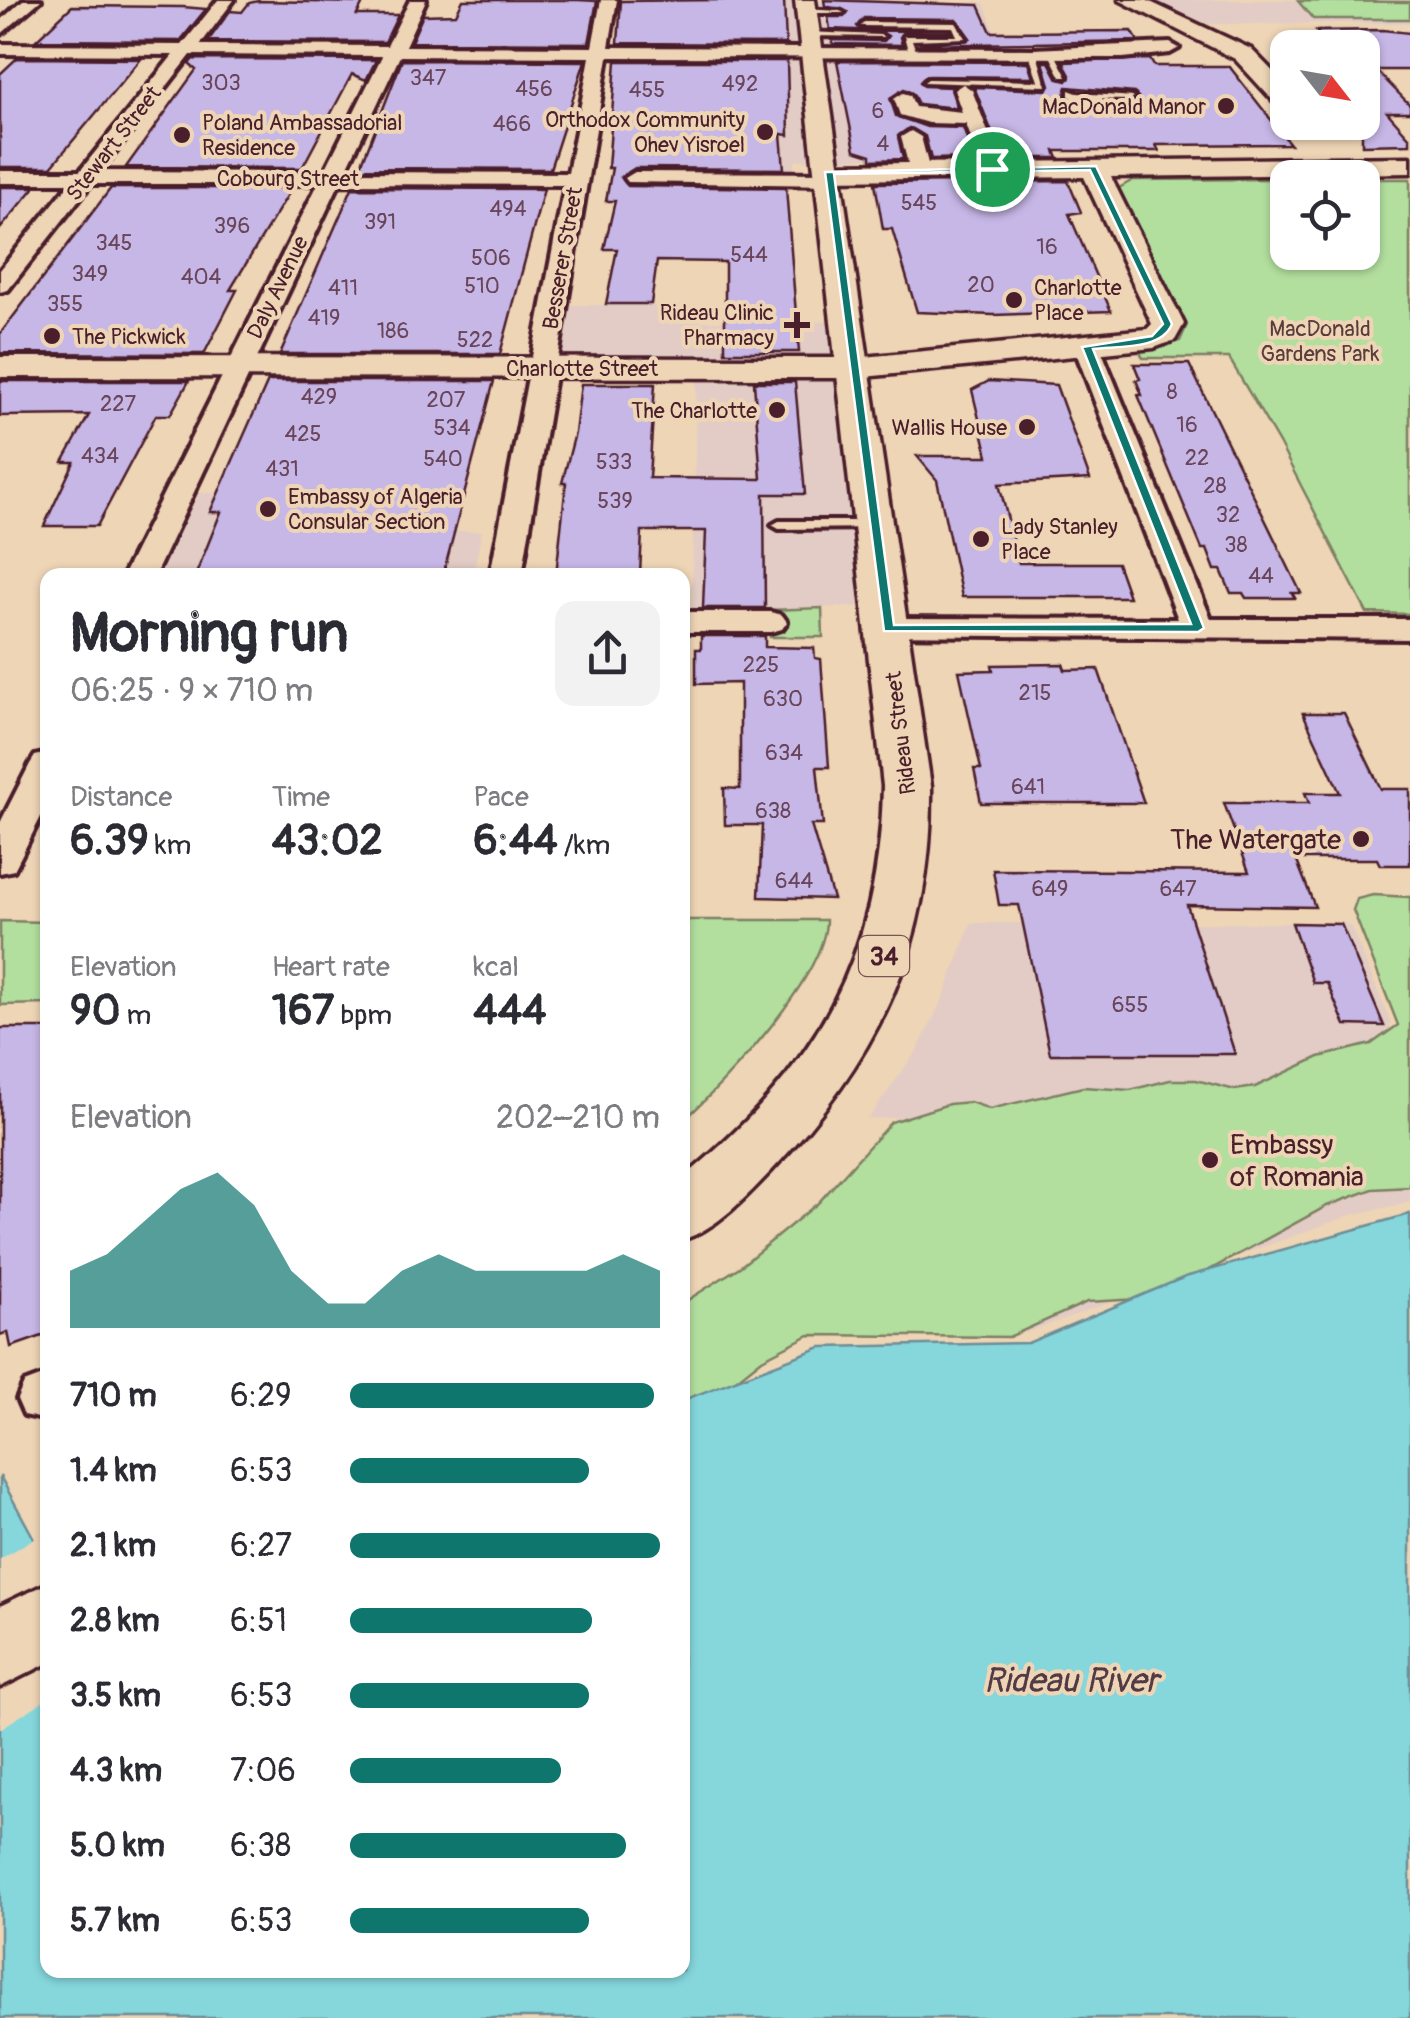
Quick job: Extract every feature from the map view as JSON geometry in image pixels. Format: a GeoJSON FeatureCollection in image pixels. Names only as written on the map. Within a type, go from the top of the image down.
{"type":"FeatureCollection","features":[{"type":"Feature","properties":{"kind":"street"},"geometry":{"type":"LineString","coordinates":[[0,30],[33,0]]}},
{"type":"Feature","properties":{"kind":"street","name":"Stewart Street"},"geometry":{"type":"LineString","coordinates":[[0,285],[226,0]]}},
{"type":"Feature","properties":{"kind":"street","name":"Daly Avenue"},"geometry":{"type":"LineString","coordinates":[[142,568],[418,0]]}},
{"type":"Feature","properties":{"kind":"street","name":"Besserer Street"},"geometry":{"type":"LineString","coordinates":[[507,568],[608,0]]}},
{"type":"Feature","properties":{"kind":"street"},"geometry":{"type":"LineString","coordinates":[[1129,0],[1243,54],[1270,83]]}},
{"type":"Feature","properties":{"kind":"street"},"geometry":{"type":"LineString","coordinates":[[0,49],[599,50],[808,24],[910,46],[1042,54],[1123,54],[1170,48]]}},
{"type":"Feature","properties":{"kind":"street","name":"Rideau Street"},"geometry":{"type":"LineString","coordinates":[[690,1208],[730,1174],[804,1097],[866,995],[894,931],[907,872],[910,829],[888,628],[808,24]]}},
{"type":"Feature","properties":{"kind":"street"},"geometry":{"type":"LineString","coordinates":[[963,90],[992,169]]}},
{"type":"Feature","properties":{"kind":"street"},"geometry":{"type":"LineString","coordinates":[[903,99],[907,111],[916,115],[974,118]]}},
{"type":"Feature","properties":{"kind":"street"},"geometry":{"type":"LineString","coordinates":[[910,137],[920,170]]}},
{"type":"Feature","properties":{"kind":"street"},"geometry":{"type":"LineString","coordinates":[[1328,142],[1345,160]]}},
{"type":"Feature","properties":{"kind":"street"},"geometry":{"type":"LineString","coordinates":[[1380,166],[1410,165]]}},
{"type":"Feature","properties":{"kind":"street"},"geometry":{"type":"LineString","coordinates":[[636,178],[1270,166]]}},
{"type":"Feature","properties":{"kind":"street","name":"Charlotte Street"},"geometry":{"type":"LineString","coordinates":[[0,366],[854,368],[1087,347],[1161,335],[1168,324],[1093,167]]}},
{"type":"Feature","properties":{"kind":"street","name":"Cobourg Street"},"geometry":{"type":"LineString","coordinates":[[0,177],[576,178]]}},
{"type":"Feature","properties":{"kind":"street"},"geometry":{"type":"LineString","coordinates":[[1087,347],[1198,628]]}},
{"type":"Feature","properties":{"kind":"street"},"geometry":{"type":"LineString","coordinates":[[690,622],[771,622]]}},
{"type":"Feature","properties":{"kind":"street"},"geometry":{"type":"LineString","coordinates":[[888,628],[1410,629]]}},
{"type":"Feature","properties":{"kind":"street"},"geometry":{"type":"LineString","coordinates":[[0,861],[40,780]]}},
{"type":"Feature","properties":{"kind":"street"},"geometry":{"type":"LineString","coordinates":[[0,1649],[40,1625]]}},
{"type":"Feature","properties":{"kind":"lane"},"geometry":{"type":"LineString","coordinates":[[808,24],[840,13]]}},
{"type":"Feature","properties":{"kind":"lane"},"geometry":{"type":"LineString","coordinates":[[862,13],[915,13]]}},
{"type":"Feature","properties":{"kind":"lane"},"geometry":{"type":"LineString","coordinates":[[910,46],[962,38],[951,13]]}},
{"type":"Feature","properties":{"kind":"lane"},"geometry":{"type":"LineString","coordinates":[[808,24],[842,24]]}},
{"type":"Feature","properties":{"kind":"lane"},"geometry":{"type":"LineString","coordinates":[[864,24],[956,25]]}},
{"type":"Feature","properties":{"kind":"lane"},"geometry":{"type":"LineString","coordinates":[[1042,54],[1064,75]]}},
{"type":"Feature","properties":{"kind":"lane"},"geometry":{"type":"LineString","coordinates":[[928,82],[1043,84],[1042,54]]}},
{"type":"Feature","properties":{"kind":"lane"},"geometry":{"type":"LineString","coordinates":[[1072,92],[1074,96],[1130,97]]}},
{"type":"Feature","properties":{"kind":"lane"},"geometry":{"type":"LineString","coordinates":[[779,525],[874,525]]}},
{"type":"Feature","properties":{"kind":"shaded area"},"geometry":{"type":"Polygon","coordinates":[[[706,0],[984,3],[1001,48],[900,48],[907,103],[932,156],[796,160],[793,169],[737,171],[737,154],[692,74],[694,55],[732,55],[732,28],[706,28],[706,0]]]}},
{"type":"Feature","properties":{"kind":"shaded area"},"geometry":{"type":"Polygon","coordinates":[[[1151,0],[1410,0],[1410,23],[1208,24],[1151,0]]]}},
{"type":"Feature","properties":{"kind":"shaded area"},"geometry":{"type":"Polygon","coordinates":[[[555,305],[699,305],[699,321],[848,322],[885,605],[770,610],[771,622],[691,622],[697,368],[543,368],[555,305]]]}},
{"type":"Feature","properties":{"kind":"shaded area"},"geometry":{"type":"Polygon","coordinates":[[[199,493],[350,494],[357,531],[482,531],[474,568],[162,568],[199,493]]]}},
{"type":"Feature","properties":{"kind":"shaded area","name":"Embassy of Romania"},"geometry":{"type":"Polygon","coordinates":[[[971,923],[1345,923],[1351,927],[1391,1023],[1410,1079],[1410,1202],[1351,1215],[1025,1333],[1005,1112],[868,1119],[918,1049],[945,994],[971,923]]]}},
{"type":"Feature","properties":{"kind":"green space"},"geometry":{"type":"Polygon","coordinates":[[[1298,1],[1410,2],[1410,19],[1313,19],[1298,1]]]}},
{"type":"Feature","properties":{"kind":"green space","name":"MacDonald Gardens Park"},"geometry":{"type":"Polygon","coordinates":[[[1270,179],[1270,270],[1380,270],[1380,179],[1410,179],[1410,614],[1367,613],[1279,443],[1229,358],[1143,358],[1138,348],[1180,341],[1187,325],[1119,188],[1133,180],[1270,179]]]}},
{"type":"Feature","properties":{"kind":"green space"},"geometry":{"type":"Polygon","coordinates":[[[822,608],[823,637],[770,637],[770,610],[822,608]]]}},
{"type":"Feature","properties":{"kind":"green space"},"geometry":{"type":"Polygon","coordinates":[[[1373,895],[1410,897],[1410,1187],[1373,1189],[1327,1206],[1158,1298],[1087,1302],[1009,1337],[809,1335],[762,1359],[721,1392],[690,1405],[690,1299],[741,1266],[818,1203],[891,1122],[949,1104],[970,1102],[990,1109],[1083,1087],[1130,1090],[1170,1080],[1196,1080],[1235,1090],[1255,1087],[1319,1057],[1371,1044],[1398,1025],[1353,910],[1357,899],[1373,895]]]}},
{"type":"Feature","properties":{"kind":"green space"},"geometry":{"type":"Polygon","coordinates":[[[690,920],[826,920],[822,943],[792,998],[723,1082],[690,1114],[690,920]]]}},
{"type":"Feature","properties":{"kind":"green space"},"geometry":{"type":"Polygon","coordinates":[[[0,921],[40,922],[40,1004],[0,1005],[0,921]]]}},
{"type":"Feature","properties":{"kind":"water","name":"Rideau River"},"geometry":{"type":"Polygon","coordinates":[[[1410,1214],[1410,2018],[0,2018],[0,1476],[40,1546],[40,1978],[690,1978],[690,1397],[821,1347],[1028,1343],[1185,1277],[1410,1214]]]}},
{"type":"Feature","properties":{"kind":"pier"},"geometry":{"type":"Polygon","coordinates":[[[38,1536],[40,1539],[40,1703],[0,1729],[0,1559],[38,1536]]]}},
{"type":"Feature","properties":{"kind":"building"},"geometry":{"type":"Polygon","coordinates":[[[463,0],[597,1],[589,43],[411,42],[423,15],[456,14],[463,0]]]}},
{"type":"Feature","properties":{"kind":"building"},"geometry":{"type":"Polygon","coordinates":[[[784,0],[786,44],[618,43],[621,1],[784,0]]]}},
{"type":"Feature","properties":{"kind":"building"},"geometry":{"type":"Polygon","coordinates":[[[824,0],[979,5],[991,32],[1132,31],[1138,41],[918,45],[970,38],[956,19],[864,18],[857,26],[861,30],[951,32],[904,32],[900,37],[902,45],[833,44],[832,40],[884,41],[888,36],[880,31],[830,29],[828,17],[844,17],[848,12],[825,6],[824,0]]]}},
{"type":"Feature","properties":{"kind":"building"},"geometry":{"type":"Polygon","coordinates":[[[249,3],[363,3],[357,15],[398,15],[385,42],[208,41],[230,11],[242,12],[249,3]]]}},
{"type":"Feature","properties":{"kind":"building"},"geometry":{"type":"Polygon","coordinates":[[[72,6],[206,9],[180,41],[36,40],[72,6]]]}},
{"type":"Feature","properties":{"kind":"building"},"geometry":{"type":"Polygon","coordinates":[[[1380,30],[1410,33],[1410,70],[1380,70],[1380,30]]]}},
{"type":"Feature","properties":{"kind":"building"},"geometry":{"type":"Polygon","coordinates":[[[17,58],[141,59],[51,167],[0,167],[0,74],[17,58]]]}},
{"type":"Feature","properties":{"kind":"building"},"geometry":{"type":"Polygon","coordinates":[[[193,59],[376,60],[366,80],[352,74],[302,168],[126,167],[196,70],[189,64],[193,59]]]}},
{"type":"Feature","properties":{"kind":"building"},"geometry":{"type":"Polygon","coordinates":[[[1150,59],[1154,66],[1229,66],[1270,118],[1270,140],[1287,140],[1290,144],[1156,145],[1159,151],[1055,151],[1058,158],[1002,158],[974,87],[1046,90],[1050,85],[1043,62],[1049,62],[1058,79],[1067,81],[1070,75],[1063,62],[1150,59]],[[1067,87],[1065,96],[1073,103],[1130,104],[1138,97],[1134,93],[1067,87]]]}},
{"type":"Feature","properties":{"kind":"building"},"geometry":{"type":"Polygon","coordinates":[[[402,60],[585,61],[550,169],[360,168],[402,60]]]}},
{"type":"Feature","properties":{"kind":"building"},"geometry":{"type":"Polygon","coordinates":[[[616,61],[787,61],[789,135],[781,134],[784,169],[635,168],[621,177],[628,186],[786,188],[799,352],[725,352],[725,262],[657,261],[651,304],[606,304],[617,249],[604,249],[615,201],[606,201],[612,168],[608,168],[616,61]]]}},
{"type":"Feature","properties":{"kind":"building"},"geometry":{"type":"Polygon","coordinates":[[[837,61],[1028,62],[1033,77],[926,76],[920,82],[924,86],[952,87],[956,108],[918,104],[913,94],[904,89],[890,98],[896,116],[927,127],[963,128],[974,158],[931,159],[925,136],[909,128],[898,136],[903,159],[871,160],[871,155],[855,150],[837,61]]]}},
{"type":"Feature","properties":{"kind":"building"},"geometry":{"type":"Polygon","coordinates":[[[1380,74],[1410,105],[1410,112],[1387,112],[1410,138],[1410,144],[1362,145],[1362,140],[1380,140],[1380,74]]]}},
{"type":"Feature","properties":{"kind":"building"},"geometry":{"type":"Polygon","coordinates":[[[1068,181],[1081,212],[1069,214],[1111,311],[994,315],[917,312],[892,229],[883,229],[875,183],[1068,181]]]}},
{"type":"Feature","properties":{"kind":"building"},"geometry":{"type":"Polygon","coordinates":[[[0,187],[35,187],[0,229],[0,187]]]}},
{"type":"Feature","properties":{"kind":"building"},"geometry":{"type":"Polygon","coordinates":[[[111,188],[292,188],[230,290],[237,290],[204,354],[0,353],[0,334],[111,188]]]}},
{"type":"Feature","properties":{"kind":"building"},"geometry":{"type":"Polygon","coordinates":[[[352,188],[544,189],[500,354],[280,354],[352,188]]]}},
{"type":"Feature","properties":{"kind":"building"},"geometry":{"type":"Polygon","coordinates":[[[1134,364],[1189,364],[1301,593],[1292,593],[1295,598],[1246,598],[1243,593],[1231,593],[1221,570],[1215,570],[1207,549],[1202,549],[1138,395],[1142,395],[1136,380],[1140,379],[1134,364]]]}},
{"type":"Feature","properties":{"kind":"building"},"geometry":{"type":"Polygon","coordinates":[[[0,381],[189,381],[170,415],[156,415],[97,526],[44,526],[74,462],[63,462],[89,415],[0,416],[0,381]]]}},
{"type":"Feature","properties":{"kind":"building"},"geometry":{"type":"Polygon","coordinates":[[[268,381],[494,381],[445,568],[198,568],[221,512],[210,512],[268,381]]]}},
{"type":"Feature","properties":{"kind":"building"},"geometry":{"type":"Polygon","coordinates":[[[989,381],[1056,385],[1090,479],[999,484],[1019,563],[1117,563],[1129,597],[962,597],[937,480],[917,456],[988,456],[972,390],[989,381]]]}},
{"type":"Feature","properties":{"kind":"building"},"geometry":{"type":"Polygon","coordinates":[[[754,382],[795,382],[805,494],[764,494],[765,608],[703,608],[706,531],[642,531],[640,568],[557,568],[566,483],[562,483],[575,433],[581,384],[655,384],[649,478],[761,479],[754,382]]]}},
{"type":"Feature","properties":{"kind":"building"},"geometry":{"type":"Polygon","coordinates":[[[701,636],[765,636],[765,647],[814,648],[815,658],[821,659],[829,767],[817,767],[823,825],[811,825],[833,899],[759,897],[762,825],[725,825],[724,788],[740,789],[740,683],[696,684],[696,649],[701,649],[701,636]]]}},
{"type":"Feature","properties":{"kind":"building"},"geometry":{"type":"Polygon","coordinates":[[[1063,664],[1065,670],[1098,669],[1144,803],[981,803],[974,769],[981,769],[959,671],[993,670],[992,665],[1063,664]]]}},
{"type":"Feature","properties":{"kind":"building"},"geometry":{"type":"Polygon","coordinates":[[[1303,713],[1344,713],[1381,789],[1410,789],[1410,865],[1380,865],[1377,859],[1296,859],[1315,907],[1187,905],[1235,1054],[1050,1054],[1019,905],[999,905],[993,870],[1249,872],[1224,803],[1309,803],[1305,793],[1340,793],[1303,713]]]}},
{"type":"Feature","properties":{"kind":"building"},"geometry":{"type":"Polygon","coordinates":[[[1292,923],[1341,924],[1384,1026],[1345,1025],[1327,983],[1313,983],[1292,923]]]}},
{"type":"Feature","properties":{"kind":"building"},"geometry":{"type":"Polygon","coordinates":[[[0,1028],[40,1028],[40,1337],[11,1347],[8,1332],[0,1335],[0,1028]]]}},
{"type":"Feature","properties":{"kind":"place","name":"MacDonald Manor"},"geometry":{"type":"Point","coordinates":[1226,106]}},
{"type":"Feature","properties":{"kind":"place","name":"Orthodox Community Ohev Yisroel"},"geometry":{"type":"Point","coordinates":[765,132]}},
{"type":"Feature","properties":{"kind":"place","name":"Poland Ambassadorial Residence"},"geometry":{"type":"Point","coordinates":[182,135]}},
{"type":"Feature","properties":{"kind":"place","name":"Charlotte Place"},"geometry":{"type":"Point","coordinates":[1014,300]}},
{"type":"Feature","properties":{"kind":"place","name":"Rideau Clinic Pharmacy"},"geometry":{"type":"Point","coordinates":[797,325]}},
{"type":"Feature","properties":{"kind":"place","name":"The Pickwick"},"geometry":{"type":"Point","coordinates":[52,336]}},
{"type":"Feature","properties":{"kind":"place","name":"The Charlotte"},"geometry":{"type":"Point","coordinates":[777,410]}},
{"type":"Feature","properties":{"kind":"place","name":"Wallis House"},"geometry":{"type":"Point","coordinates":[1027,427]}},
{"type":"Feature","properties":{"kind":"place","name":"Embassy of Algeria Consular Section"},"geometry":{"type":"Point","coordinates":[268,509]}},
{"type":"Feature","properties":{"kind":"place","name":"Lady Stanley Place"},"geometry":{"type":"Point","coordinates":[981,539]}},
{"type":"Feature","properties":{"kind":"place","name":"The Watergate"},"geometry":{"type":"Point","coordinates":[1361,839]}},
{"type":"Feature","properties":{"kind":"place","name":"Embassy of Romania"},"geometry":{"type":"Point","coordinates":[1210,1160]}},
{"type":"Feature","properties":{"kind":"route"},"geometry":{"type":"LineString","coordinates":[[1093,167],[1168,324],[1164,333],[1154,338],[1087,347],[1198,628],[888,628],[829,172],[992,169],[1093,167]]}}]}
